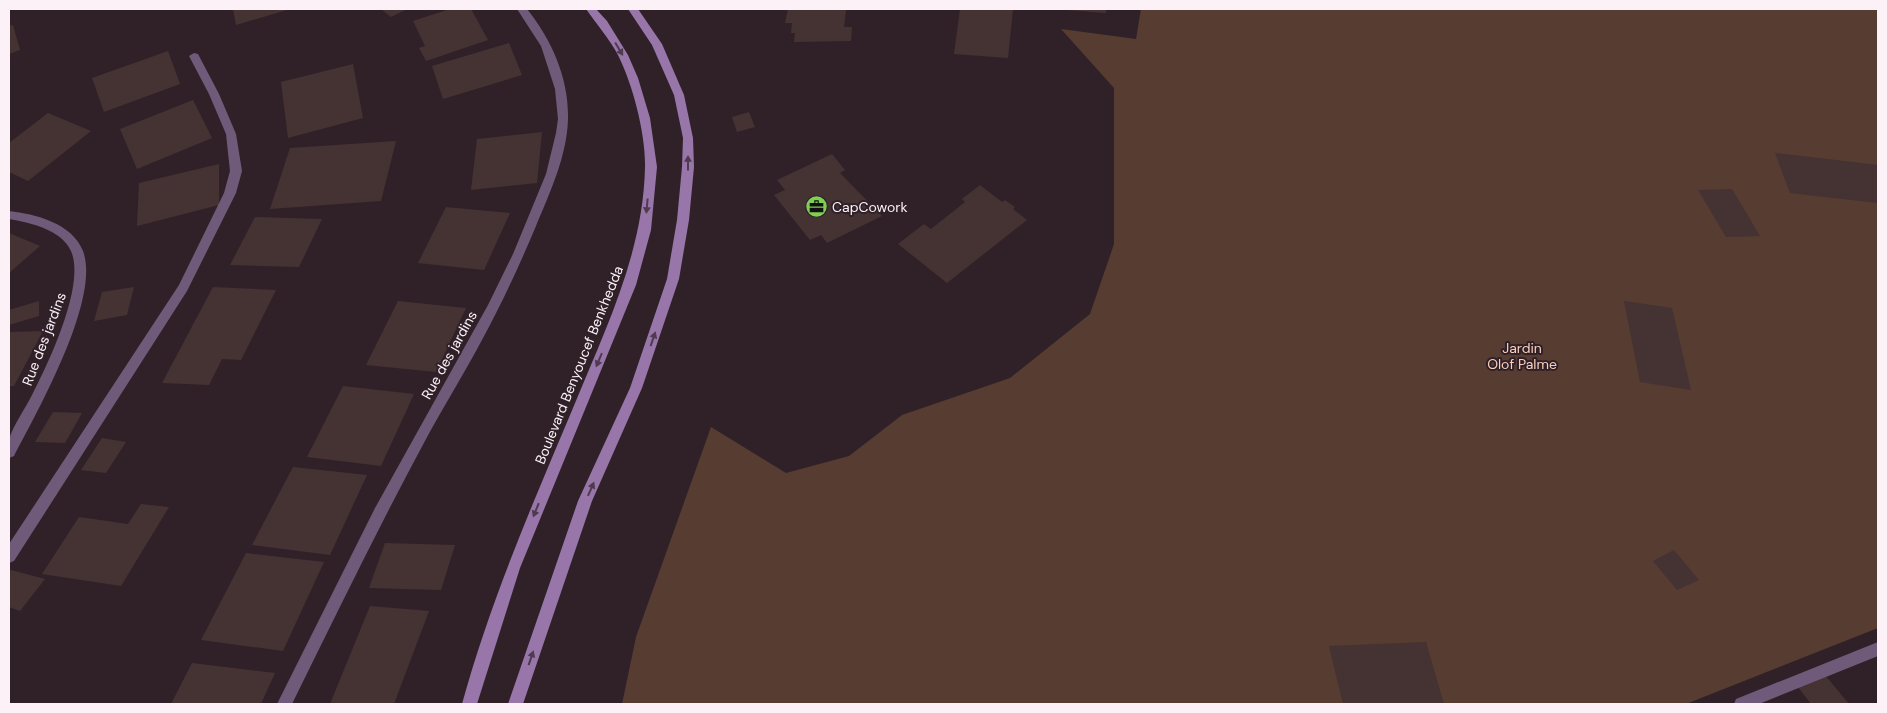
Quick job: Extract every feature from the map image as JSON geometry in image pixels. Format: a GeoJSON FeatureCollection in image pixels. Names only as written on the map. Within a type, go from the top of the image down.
{"type":"FeatureCollection","features":[{"type":"Feature","properties":{"kind":"main road","name":"Boulevard Benyoucef Benkhedda"},"geometry":{"type":"LineString","coordinates":[[469,704],[513,568],[630,285],[645,230],[651,167],[645,118],[633,78],[623,55],[603,23],[591,9]]}},
{"type":"Feature","properties":{"kind":"main road"},"geometry":{"type":"LineString","coordinates":[[515,704],[585,501],[636,388],[673,279],[683,220],[688,167],[688,138],[679,94],[657,44],[633,9]]}},
{"type":"Feature","properties":{"kind":"street","name":"Rue des jardins"},"geometry":{"type":"LineString","coordinates":[[284,704],[414,448],[484,324],[516,260],[556,161],[562,120],[561,93],[554,64],[534,22],[522,9]]}},
{"type":"Feature","properties":{"kind":"street"},"geometry":{"type":"LineString","coordinates":[[9,556],[183,288],[230,193],[236,171],[235,152],[231,134],[214,94],[194,56]]}},
{"type":"Feature","properties":{"kind":"street","name":"Rue des jardins"},"geometry":{"type":"LineString","coordinates":[[9,215],[24,217],[47,224],[64,235],[77,252],[81,276],[76,302],[59,350],[9,452]]}},
{"type":"Feature","properties":{"kind":"street"},"geometry":{"type":"LineString","coordinates":[[1742,704],[1878,649]]}},
{"type":"Feature","properties":{"kind":"green space","name":"Jardin Olof Palme"},"geometry":{"type":"Polygon","coordinates":[[[1141,9],[1878,9],[1878,628],[1686,704],[622,704],[636,637],[711,427],[786,473],[849,456],[902,415],[1010,378],[1090,314],[1114,244],[1114,88],[1061,29],[1136,39],[1141,9]]]}},
{"type":"Feature","properties":{"kind":"building"},"geometry":{"type":"Polygon","coordinates":[[[233,9],[290,9],[236,25],[233,9]]]}},
{"type":"Feature","properties":{"kind":"building"},"geometry":{"type":"Polygon","coordinates":[[[381,9],[407,9],[391,17],[381,9]]]}},
{"type":"Feature","properties":{"kind":"building"},"geometry":{"type":"Polygon","coordinates":[[[450,9],[471,9],[488,40],[426,61],[419,48],[425,46],[413,21],[450,9]]]}},
{"type":"Feature","properties":{"kind":"building"},"geometry":{"type":"Polygon","coordinates":[[[788,9],[846,9],[844,27],[852,27],[851,41],[794,42],[795,33],[791,33],[792,23],[785,23],[788,9]]]}},
{"type":"Feature","properties":{"kind":"building"},"geometry":{"type":"Polygon","coordinates":[[[960,9],[1013,9],[1008,58],[954,54],[960,9]]]}},
{"type":"Feature","properties":{"kind":"building"},"geometry":{"type":"Polygon","coordinates":[[[1106,9],[1106,13],[1067,10],[1106,9]]]}},
{"type":"Feature","properties":{"kind":"building"},"geometry":{"type":"Polygon","coordinates":[[[13,25],[20,50],[9,54],[9,26],[13,25]]]}},
{"type":"Feature","properties":{"kind":"building"},"geometry":{"type":"Polygon","coordinates":[[[509,43],[522,75],[443,99],[432,66],[509,43]]]}},
{"type":"Feature","properties":{"kind":"building"},"geometry":{"type":"Polygon","coordinates":[[[168,51],[180,84],[104,112],[92,78],[168,51]]]}},
{"type":"Feature","properties":{"kind":"building"},"geometry":{"type":"Polygon","coordinates":[[[353,64],[363,118],[288,138],[281,82],[353,64]]]}},
{"type":"Feature","properties":{"kind":"building"},"geometry":{"type":"Polygon","coordinates":[[[193,100],[212,138],[137,169],[120,129],[193,100]]]}},
{"type":"Feature","properties":{"kind":"building"},"geometry":{"type":"Polygon","coordinates":[[[749,112],[755,127],[737,132],[732,117],[749,112]]]}},
{"type":"Feature","properties":{"kind":"building"},"geometry":{"type":"Polygon","coordinates":[[[48,113],[91,131],[28,181],[9,172],[9,143],[48,113]]]}},
{"type":"Feature","properties":{"kind":"building"},"geometry":{"type":"Polygon","coordinates":[[[542,132],[537,183],[471,190],[477,139],[542,132]]]}},
{"type":"Feature","properties":{"kind":"building"},"geometry":{"type":"Polygon","coordinates":[[[396,141],[381,201],[270,209],[290,148],[396,141]]]}},
{"type":"Feature","properties":{"kind":"building"},"geometry":{"type":"Polygon","coordinates":[[[1775,153],[1878,165],[1878,203],[1790,193],[1775,153]]]}},
{"type":"Feature","properties":{"kind":"building"},"geometry":{"type":"Polygon","coordinates":[[[832,154],[845,170],[840,173],[882,216],[827,243],[821,235],[810,240],[774,195],[785,190],[777,180],[832,154]]]}},
{"type":"Feature","properties":{"kind":"building"},"geometry":{"type":"Polygon","coordinates":[[[219,164],[219,205],[137,226],[139,183],[219,164]]]}},
{"type":"Feature","properties":{"kind":"building"},"geometry":{"type":"Polygon","coordinates":[[[980,185],[1002,202],[1005,200],[1015,207],[1013,209],[1027,220],[947,283],[898,244],[924,224],[931,229],[965,202],[962,199],[980,185]]]}},
{"type":"Feature","properties":{"kind":"building"},"geometry":{"type":"Polygon","coordinates":[[[1732,189],[1760,236],[1726,237],[1698,190],[1732,189]]]}},
{"type":"Feature","properties":{"kind":"building"},"geometry":{"type":"Polygon","coordinates":[[[446,207],[510,213],[484,270],[418,263],[446,207]]]}},
{"type":"Feature","properties":{"kind":"building"},"geometry":{"type":"Polygon","coordinates":[[[255,217],[322,219],[299,267],[230,265],[255,217]]]}},
{"type":"Feature","properties":{"kind":"building"},"geometry":{"type":"Polygon","coordinates":[[[9,233],[40,246],[9,273],[9,233]]]}},
{"type":"Feature","properties":{"kind":"building"},"geometry":{"type":"Polygon","coordinates":[[[134,287],[127,315],[94,321],[102,292],[134,287]]]}},
{"type":"Feature","properties":{"kind":"building"},"geometry":{"type":"Polygon","coordinates":[[[213,287],[276,290],[241,360],[222,359],[209,385],[162,383],[213,287]]]}},
{"type":"Feature","properties":{"kind":"building"},"geometry":{"type":"Polygon","coordinates":[[[39,301],[39,316],[9,325],[9,310],[39,301]]]}},
{"type":"Feature","properties":{"kind":"building"},"geometry":{"type":"Polygon","coordinates":[[[398,301],[466,308],[436,372],[366,365],[398,301]]]}},
{"type":"Feature","properties":{"kind":"building"},"geometry":{"type":"Polygon","coordinates":[[[1624,301],[1672,308],[1691,390],[1640,382],[1624,301]]]}},
{"type":"Feature","properties":{"kind":"building"},"geometry":{"type":"Polygon","coordinates":[[[43,331],[14,386],[9,386],[9,332],[43,331]]]}},
{"type":"Feature","properties":{"kind":"building"},"geometry":{"type":"Polygon","coordinates":[[[343,386],[414,394],[381,466],[307,457],[343,386]]]}},
{"type":"Feature","properties":{"kind":"building"},"geometry":{"type":"Polygon","coordinates":[[[53,412],[82,413],[65,443],[35,442],[53,412]]]}},
{"type":"Feature","properties":{"kind":"building"},"geometry":{"type":"Polygon","coordinates":[[[102,438],[126,442],[106,473],[81,470],[102,438]]]}},
{"type":"Feature","properties":{"kind":"building"},"geometry":{"type":"Polygon","coordinates":[[[293,467],[367,475],[330,555],[252,545],[293,467]]]}},
{"type":"Feature","properties":{"kind":"building"},"geometry":{"type":"Polygon","coordinates":[[[141,504],[169,507],[121,586],[42,574],[79,517],[128,524],[141,504]]]}},
{"type":"Feature","properties":{"kind":"building"},"geometry":{"type":"Polygon","coordinates":[[[385,543],[455,545],[441,590],[369,588],[385,543]]]}},
{"type":"Feature","properties":{"kind":"building"},"geometry":{"type":"Polygon","coordinates":[[[1674,550],[1699,580],[1677,590],[1653,561],[1674,550]]]}},
{"type":"Feature","properties":{"kind":"building"},"geometry":{"type":"Polygon","coordinates":[[[246,553],[324,562],[283,651],[201,640],[246,553]]]}},
{"type":"Feature","properties":{"kind":"building"},"geometry":{"type":"Polygon","coordinates":[[[11,570],[45,579],[20,611],[9,607],[9,572],[11,570]]]}},
{"type":"Feature","properties":{"kind":"building"},"geometry":{"type":"Polygon","coordinates":[[[370,606],[429,611],[394,704],[330,704],[370,606]]]}},
{"type":"Feature","properties":{"kind":"building"},"geometry":{"type":"Polygon","coordinates":[[[1426,642],[1444,704],[1343,704],[1329,646],[1426,642]]]}},
{"type":"Feature","properties":{"kind":"building"},"geometry":{"type":"Polygon","coordinates":[[[192,663],[275,673],[261,704],[171,704],[192,663]]]}},
{"type":"Feature","properties":{"kind":"building"},"geometry":{"type":"Polygon","coordinates":[[[1825,675],[1849,704],[1811,704],[1798,687],[1825,675]]]}},
{"type":"Feature","properties":{"kind":"place","name":"CapCowork"},"geometry":{"type":"Point","coordinates":[816,207]}}]}
